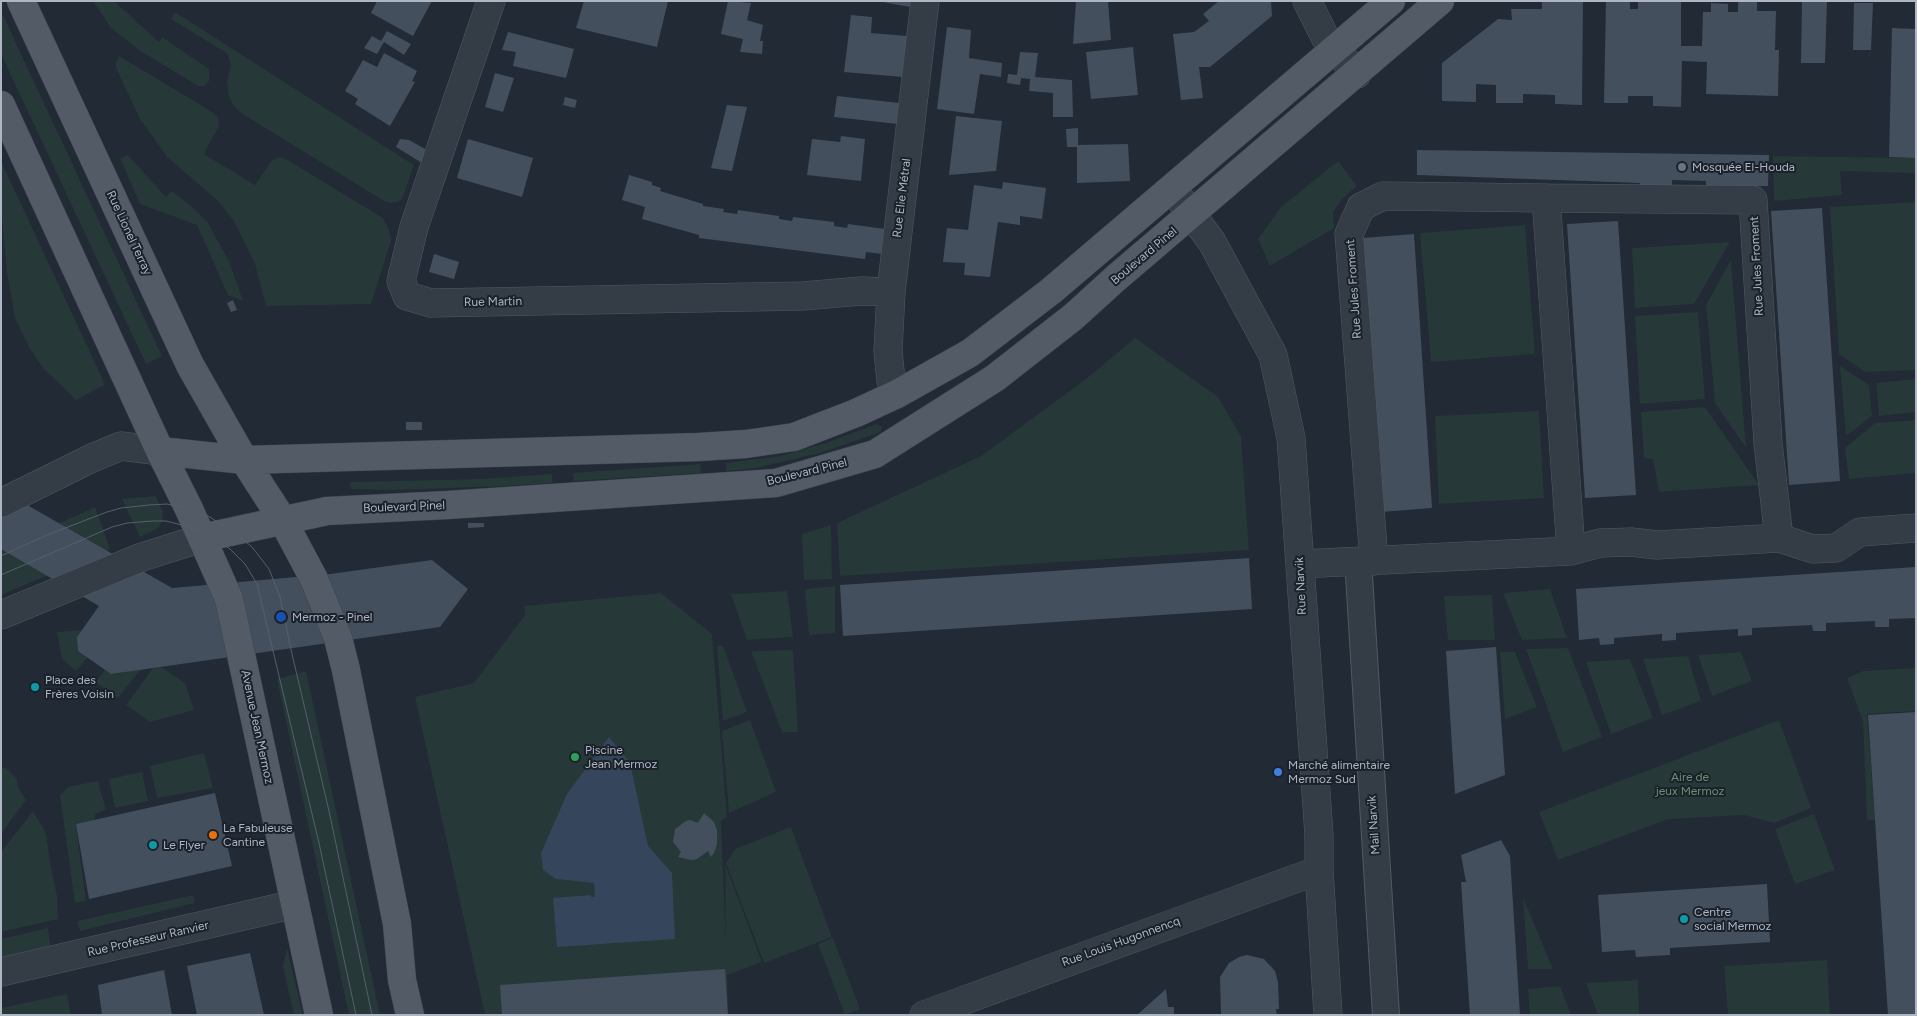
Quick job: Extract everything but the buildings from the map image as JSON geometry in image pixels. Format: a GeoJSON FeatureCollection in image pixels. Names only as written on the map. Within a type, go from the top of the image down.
{"type":"FeatureCollection","features":[{"type":"Feature","properties":{"kind":"main road","name":"Rue Lionel Terray"},"geometry":{"type":"LineString","coordinates":[[20,1],[190,365],[244,460]]}},
{"type":"Feature","properties":{"kind":"main road"},"geometry":{"type":"LineString","coordinates":[[1,105],[160,451],[244,460],[564,452],[746,444],[794,437],[856,414],[897,394],[978,347],[1051,292],[1391,1]]}},
{"type":"Feature","properties":{"kind":"main road","name":"Boulevard Pinel"},"geometry":{"type":"LineString","coordinates":[[202,538],[334,510],[448,506],[776,482],[875,454],[995,378],[1073,317],[1440,1]]}},
{"type":"Feature","properties":{"kind":"main road","name":"Avenue Jean Mermoz"},"geometry":{"type":"LineString","coordinates":[[160,451],[229,599],[319,1015]]}},
{"type":"Feature","properties":{"kind":"main road"},"geometry":{"type":"LineString","coordinates":[[244,460],[282,520],[314,580],[338,638],[397,924],[402,980],[410,1015]]}},
{"type":"Feature","properties":{"kind":"street","name":"Rue Martin"},"geometry":{"type":"LineString","coordinates":[[490,1],[414,227],[401,281],[407,296],[431,303],[803,296],[861,291],[891,292]]}},
{"type":"Feature","properties":{"kind":"street","name":"Rue Elie Métral"},"geometry":{"type":"LineString","coordinates":[[897,394],[892,381],[888,351],[891,292],[925,1]]}},
{"type":"Feature","properties":{"kind":"street"},"geometry":{"type":"LineString","coordinates":[[1307,1],[1325,37],[1357,74]]}},
{"type":"Feature","properties":{"kind":"street","name":"Rue Narvik"},"geometry":{"type":"LineString","coordinates":[[1172,188],[1212,242],[1273,356],[1292,438],[1319,835],[1319,870],[1328,1015]]}},
{"type":"Feature","properties":{"kind":"street","name":"Rue Jules Froment"},"geometry":{"type":"LineString","coordinates":[[1366,568],[1349,234],[1361,206],[1383,196],[1753,200],[1768,443],[1779,538]]}},
{"type":"Feature","properties":{"kind":"street"},"geometry":{"type":"LineString","coordinates":[[1546,198],[1571,551]]}},
{"type":"Feature","properties":{"kind":"street"},"geometry":{"type":"LineString","coordinates":[[1,503],[92,458],[121,446],[160,451]]}},
{"type":"Feature","properties":{"kind":"street"},"geometry":{"type":"LineString","coordinates":[[1300,564],[1366,568],[1571,551],[1600,543],[1631,542],[1657,545],[1779,538],[1813,549],[1836,548],[1860,532],[1916,528]]}},
{"type":"Feature","properties":{"kind":"street","name":"Boulevard Pinel"},"geometry":{"type":"LineString","coordinates":[[1,615],[142,557],[202,538]]}},
{"type":"Feature","properties":{"kind":"street","name":"Mail Narvik"},"geometry":{"type":"LineString","coordinates":[[1366,568],[1386,1015]]}},
{"type":"Feature","properties":{"kind":"street","name":"Rue Louis Hugonnencq"},"geometry":{"type":"LineString","coordinates":[[924,1015],[1319,870]]}},
{"type":"Feature","properties":{"kind":"street","name":"Rue Professeur Ranvier"},"geometry":{"type":"LineString","coordinates":[[1,972],[295,904]]}},
{"type":"Feature","properties":{"kind":"green space"},"geometry":{"type":"Polygon","coordinates":[[[93,1],[114,1],[159,42],[162,37],[206,67],[209,70],[209,81],[205,86],[198,86],[139,50],[111,28],[93,1]]]}},
{"type":"Feature","properties":{"kind":"green space"},"geometry":{"type":"Polygon","coordinates":[[[1,11],[162,356],[146,364],[1,54],[1,11]]]}},
{"type":"Feature","properties":{"kind":"green space"},"geometry":{"type":"Polygon","coordinates":[[[175,12],[414,165],[402,199],[390,203],[384,201],[241,113],[229,97],[227,80],[231,67],[228,54],[171,19],[175,12]]]}},
{"type":"Feature","properties":{"kind":"green space"},"geometry":{"type":"Polygon","coordinates":[[[119,56],[218,117],[219,126],[204,154],[255,185],[272,160],[280,157],[286,159],[383,218],[389,229],[391,241],[371,304],[266,306],[255,264],[234,221],[218,201],[167,157],[140,119],[116,68],[119,56]]]}},
{"type":"Feature","properties":{"kind":"green space"},"geometry":{"type":"Polygon","coordinates":[[[128,155],[166,197],[172,191],[208,223],[229,261],[243,301],[228,295],[197,225],[140,204],[120,158],[128,155]]]}},
{"type":"Feature","properties":{"kind":"green space"},"geometry":{"type":"Polygon","coordinates":[[[1773,156],[1916,158],[1916,173],[1840,171],[1842,195],[1774,201],[1773,156]]]}},
{"type":"Feature","properties":{"kind":"green space"},"geometry":{"type":"Polygon","coordinates":[[[1,161],[103,380],[104,385],[76,400],[43,368],[29,347],[15,318],[7,273],[1,206],[1,161]]]}},
{"type":"Feature","properties":{"kind":"green space"},"geometry":{"type":"Polygon","coordinates":[[[1338,161],[1357,186],[1342,199],[1333,212],[1334,228],[1270,266],[1258,239],[1281,207],[1338,161]]]}},
{"type":"Feature","properties":{"kind":"green space"},"geometry":{"type":"Polygon","coordinates":[[[1916,202],[1916,370],[1865,372],[1839,354],[1830,207],[1916,202]]]}},
{"type":"Feature","properties":{"kind":"green space"},"geometry":{"type":"Polygon","coordinates":[[[1525,225],[1535,354],[1431,362],[1420,233],[1525,225]]]}},
{"type":"Feature","properties":{"kind":"green space"},"geometry":{"type":"Polygon","coordinates":[[[1730,242],[1694,304],[1635,308],[1632,248],[1730,242]]]}},
{"type":"Feature","properties":{"kind":"green space"},"geometry":{"type":"Polygon","coordinates":[[[1731,260],[1746,448],[1715,403],[1706,305],[1731,260]]]}},
{"type":"Feature","properties":{"kind":"green space"},"geometry":{"type":"Polygon","coordinates":[[[1698,312],[1705,399],[1640,404],[1635,316],[1698,312]]]}},
{"type":"Feature","properties":{"kind":"green space"},"geometry":{"type":"Polygon","coordinates":[[[1135,338],[1218,397],[1241,436],[1249,550],[840,576],[837,523],[981,456],[1086,379],[1135,338]]]}},
{"type":"Feature","properties":{"kind":"green space"},"geometry":{"type":"Polygon","coordinates":[[[1840,366],[1869,385],[1872,416],[1846,436],[1840,366]]]}},
{"type":"Feature","properties":{"kind":"green space"},"geometry":{"type":"Polygon","coordinates":[[[1916,379],[1916,412],[1879,416],[1876,383],[1916,379]]]}},
{"type":"Feature","properties":{"kind":"green space"},"geometry":{"type":"Polygon","coordinates":[[[1705,407],[1759,485],[1659,492],[1653,459],[1644,458],[1641,412],[1705,407]]]}},
{"type":"Feature","properties":{"kind":"green space"},"geometry":{"type":"Polygon","coordinates":[[[1539,411],[1544,498],[1439,504],[1435,416],[1539,411]]]}},
{"type":"Feature","properties":{"kind":"green space"},"geometry":{"type":"Polygon","coordinates":[[[1916,420],[1916,473],[1849,479],[1845,448],[1875,423],[1916,420]]]}},
{"type":"Feature","properties":{"kind":"green space"},"geometry":{"type":"Polygon","coordinates":[[[877,424],[882,427],[878,433],[820,453],[756,468],[726,471],[726,463],[780,456],[823,444],[877,424]]]}},
{"type":"Feature","properties":{"kind":"green space"},"geometry":{"type":"Polygon","coordinates":[[[700,464],[701,473],[574,481],[573,473],[700,464]]]}},
{"type":"Feature","properties":{"kind":"green space"},"geometry":{"type":"Polygon","coordinates":[[[552,474],[552,483],[505,486],[391,490],[351,489],[350,482],[481,479],[552,474]]]}},
{"type":"Feature","properties":{"kind":"green space"},"geometry":{"type":"Polygon","coordinates":[[[155,496],[163,511],[162,521],[155,530],[140,537],[122,499],[155,496]]]}},
{"type":"Feature","properties":{"kind":"green space"},"geometry":{"type":"Polygon","coordinates":[[[95,507],[110,549],[1,595],[1,550],[95,507]]]}},
{"type":"Feature","properties":{"kind":"green space"},"geometry":{"type":"Polygon","coordinates":[[[831,525],[832,579],[804,580],[802,534],[831,525]]]}},
{"type":"Feature","properties":{"kind":"green space"},"geometry":{"type":"Polygon","coordinates":[[[835,586],[835,633],[809,635],[805,589],[835,586]]]}},
{"type":"Feature","properties":{"kind":"green space"},"geometry":{"type":"Polygon","coordinates":[[[1550,589],[1567,638],[1522,640],[1503,593],[1550,589]]]}},
{"type":"Feature","properties":{"kind":"green space"},"geometry":{"type":"Polygon","coordinates":[[[787,591],[793,637],[747,640],[731,594],[787,591]]]}},
{"type":"Feature","properties":{"kind":"green space","name":"Piscine Jean Mermoz"},"geometry":{"type":"Polygon","coordinates":[[[661,593],[712,634],[727,817],[721,821],[726,944],[725,864],[762,962],[727,975],[728,1015],[485,1015],[415,697],[474,683],[525,615],[524,606],[661,593]]]}},
{"type":"Feature","properties":{"kind":"green space"},"geometry":{"type":"Polygon","coordinates":[[[1492,595],[1495,640],[1448,640],[1444,596],[1492,595]]]}},
{"type":"Feature","properties":{"kind":"green space"},"geometry":{"type":"Polygon","coordinates":[[[82,630],[77,637],[78,650],[88,657],[76,671],[62,659],[57,632],[82,630]]]}},
{"type":"Feature","properties":{"kind":"green space"},"geometry":{"type":"Polygon","coordinates":[[[717,646],[723,646],[747,712],[723,721],[717,646]]]}},
{"type":"Feature","properties":{"kind":"green space"},"geometry":{"type":"Polygon","coordinates":[[[1568,648],[1602,737],[1563,752],[1526,649],[1568,648]]]}},
{"type":"Feature","properties":{"kind":"green space"},"geometry":{"type":"Polygon","coordinates":[[[793,650],[798,732],[782,732],[751,651],[793,650]]]}},
{"type":"Feature","properties":{"kind":"green space"},"geometry":{"type":"Polygon","coordinates":[[[140,651],[150,658],[118,698],[95,682],[105,670],[111,674],[123,673],[140,651]]]}},
{"type":"Feature","properties":{"kind":"green space"},"geometry":{"type":"Polygon","coordinates":[[[1500,652],[1515,652],[1537,707],[1505,719],[1500,652]]]}},
{"type":"Feature","properties":{"kind":"green space"},"geometry":{"type":"Polygon","coordinates":[[[1741,652],[1752,681],[1712,696],[1698,655],[1741,652]]]}},
{"type":"Feature","properties":{"kind":"green space"},"geometry":{"type":"Polygon","coordinates":[[[1688,656],[1701,701],[1662,715],[1643,659],[1688,656]]]}},
{"type":"Feature","properties":{"kind":"green space"},"geometry":{"type":"Polygon","coordinates":[[[1630,659],[1653,718],[1611,734],[1586,662],[1630,659]]]}},
{"type":"Feature","properties":{"kind":"green space"},"geometry":{"type":"Polygon","coordinates":[[[156,664],[185,683],[194,710],[150,722],[126,705],[156,664]]]}},
{"type":"Feature","properties":{"kind":"green space"},"geometry":{"type":"Polygon","coordinates":[[[1916,668],[1916,711],[1867,714],[1875,820],[1867,820],[1863,721],[1847,678],[1863,671],[1916,668]]]}},
{"type":"Feature","properties":{"kind":"green space"},"geometry":{"type":"Polygon","coordinates":[[[306,671],[380,1015],[349,1015],[277,679],[306,671]]]}},
{"type":"Feature","properties":{"kind":"green space"},"geometry":{"type":"Polygon","coordinates":[[[750,720],[776,792],[729,813],[722,731],[750,720]]]}},
{"type":"Feature","properties":{"kind":"green space","name":"Aire de jeux Mermoz"},"geometry":{"type":"Polygon","coordinates":[[[1779,720],[1811,808],[1774,823],[1744,815],[1669,819],[1558,860],[1539,812],[1779,720]]]}},
{"type":"Feature","properties":{"kind":"green space"},"geometry":{"type":"Polygon","coordinates":[[[204,753],[213,788],[157,798],[150,766],[204,753]]]}},
{"type":"Feature","properties":{"kind":"green space"},"geometry":{"type":"Polygon","coordinates":[[[1,768],[6,768],[17,779],[18,787],[26,800],[1,834],[1,768]]]}},
{"type":"Feature","properties":{"kind":"green space"},"geometry":{"type":"Polygon","coordinates":[[[142,772],[148,801],[115,808],[109,779],[142,772]]]}},
{"type":"Feature","properties":{"kind":"green space"},"geometry":{"type":"Polygon","coordinates":[[[98,781],[106,810],[95,814],[95,820],[76,825],[86,901],[75,903],[60,795],[68,787],[98,781]]]}},
{"type":"Feature","properties":{"kind":"green space"},"geometry":{"type":"Polygon","coordinates":[[[33,811],[46,833],[57,896],[58,919],[1,932],[1,852],[33,811]]]}},
{"type":"Feature","properties":{"kind":"green space"},"geometry":{"type":"Polygon","coordinates":[[[1814,814],[1835,870],[1795,884],[1775,829],[1814,814]]]}},
{"type":"Feature","properties":{"kind":"green space"},"geometry":{"type":"Polygon","coordinates":[[[791,827],[832,937],[764,963],[726,863],[735,849],[791,827]]]}},
{"type":"Feature","properties":{"kind":"green space"},"geometry":{"type":"Polygon","coordinates":[[[193,895],[195,903],[80,931],[77,921],[193,895]]]}},
{"type":"Feature","properties":{"kind":"green space"},"geometry":{"type":"Polygon","coordinates":[[[1523,897],[1553,969],[1528,969],[1523,897]]]}},
{"type":"Feature","properties":{"kind":"green space"},"geometry":{"type":"Polygon","coordinates":[[[48,928],[51,951],[1,959],[1,939],[48,928]]]}},
{"type":"Feature","properties":{"kind":"green space"},"geometry":{"type":"Polygon","coordinates":[[[833,938],[860,1009],[845,1015],[818,944],[833,938]]]}},
{"type":"Feature","properties":{"kind":"green space"},"geometry":{"type":"Polygon","coordinates":[[[287,948],[303,1015],[294,1015],[283,967],[287,948]]]}},
{"type":"Feature","properties":{"kind":"green space"},"geometry":{"type":"Polygon","coordinates":[[[1827,960],[1830,1015],[1728,1015],[1724,966],[1827,960]]]}},
{"type":"Feature","properties":{"kind":"green space"},"geometry":{"type":"Polygon","coordinates":[[[1638,980],[1639,1015],[1598,1015],[1586,983],[1638,980]]]}},
{"type":"Feature","properties":{"kind":"green space"},"geometry":{"type":"Polygon","coordinates":[[[1560,986],[1571,1015],[1530,1015],[1528,989],[1560,986]]]}},
{"type":"Feature","properties":{"kind":"green space"},"geometry":{"type":"Polygon","coordinates":[[[67,994],[71,1015],[1,1015],[1,1008],[67,994]]]}},
{"type":"Feature","properties":{"kind":"water"},"geometry":{"type":"Polygon","coordinates":[[[609,737],[630,763],[648,846],[672,873],[675,939],[557,947],[553,898],[591,895],[591,897],[595,897],[594,883],[556,879],[543,870],[541,853],[567,794],[609,737]]]}},
{"type":"Feature","properties":{"kind":"tram line"},"geometry":{"type":"LineString","coordinates":[[1,556],[47,535],[107,512],[121,508],[167,504],[208,516],[233,531],[252,547],[269,569],[280,597],[329,811],[372,1015]]}},
{"type":"Feature","properties":{"kind":"tram line"},"geometry":{"type":"LineString","coordinates":[[1,575],[112,527],[127,523],[152,521],[166,521],[201,530],[230,549],[245,564],[257,584],[319,843],[356,1015]]}},
{"type":"Feature","properties":{"kind":"place","name":"Mosquée El-Houda"},"geometry":{"type":"Point","coordinates":[1682,167]}},
{"type":"Feature","properties":{"kind":"place","name":"Mermoz - Pinel"},"geometry":{"type":"Point","coordinates":[281,617]}},
{"type":"Feature","properties":{"kind":"place","name":"Place des Frères Voisin"},"geometry":{"type":"Point","coordinates":[35,687]}},
{"type":"Feature","properties":{"kind":"place","name":"Piscine Jean Mermoz"},"geometry":{"type":"Point","coordinates":[575,757]}},
{"type":"Feature","properties":{"kind":"place","name":"Marché alimentaire Mermoz Sud"},"geometry":{"type":"Point","coordinates":[1278,772]}},
{"type":"Feature","properties":{"kind":"place","name":"La Fabuleuse Cantine"},"geometry":{"type":"Point","coordinates":[213,835]}},
{"type":"Feature","properties":{"kind":"place","name":"Le Flyer"},"geometry":{"type":"Point","coordinates":[153,845]}},
{"type":"Feature","properties":{"kind":"place","name":"Centre social Mermoz"},"geometry":{"type":"Point","coordinates":[1684,919]}}]}
